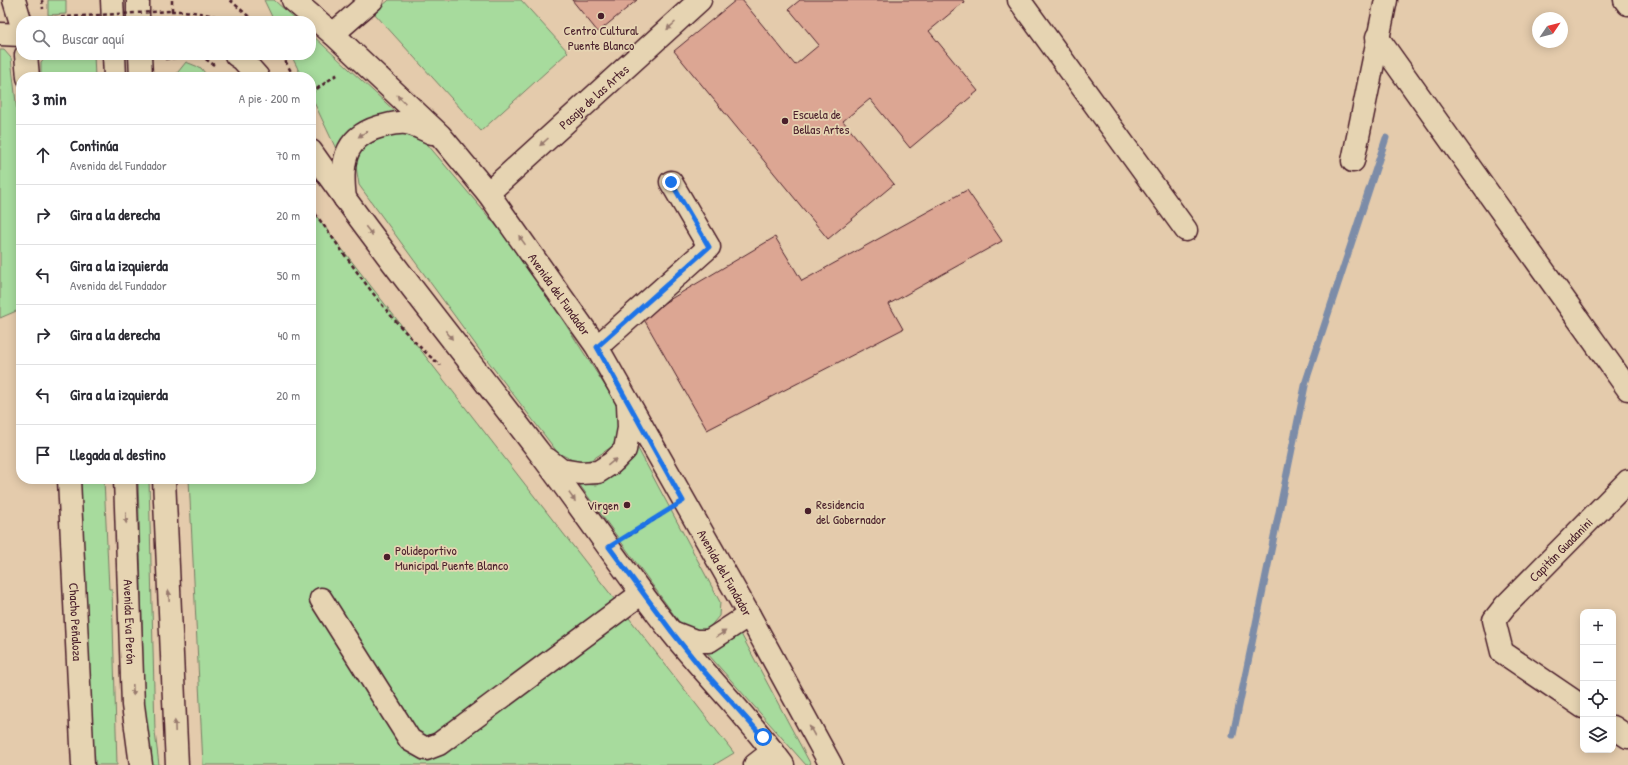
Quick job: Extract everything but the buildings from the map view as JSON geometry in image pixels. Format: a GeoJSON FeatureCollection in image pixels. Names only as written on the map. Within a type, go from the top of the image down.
{"type":"FeatureCollection","features":[{"type":"Feature","properties":{"kind":"main road"},"geometry":{"type":"LineString","coordinates":[[14,0],[19,16]]}},
{"type":"Feature","properties":{"kind":"main road"},"geometry":{"type":"LineString","coordinates":[[112,0],[113,16]]}},
{"type":"Feature","properties":{"kind":"main road"},"geometry":{"type":"LineString","coordinates":[[138,0],[138,16]]}},
{"type":"Feature","properties":{"kind":"main road","name":"Avenida del Fundador"},"geometry":{"type":"LineString","coordinates":[[293,0],[306,8],[314,16]]}},
{"type":"Feature","properties":{"kind":"main road"},"geometry":{"type":"LineString","coordinates":[[333,34],[372,0]]}},
{"type":"Feature","properties":{"kind":"main road","name":"Pasaje de las Artes"},"geometry":{"type":"LineString","coordinates":[[488,193],[700,0]]}},
{"type":"Feature","properties":{"kind":"main road"},"geometry":{"type":"LineString","coordinates":[[1019,0],[1186,230]]}},
{"type":"Feature","properties":{"kind":"main road"},"geometry":{"type":"LineString","coordinates":[[1353,161],[1377,37],[1386,0]]}},
{"type":"Feature","properties":{"kind":"main road"},"geometry":{"type":"LineString","coordinates":[[1626,0],[1628,4]]}},
{"type":"Feature","properties":{"kind":"main road","name":"Avenida del Fundador"},"geometry":{"type":"LineString","coordinates":[[316,18],[440,135],[488,193],[597,347],[749,615],[831,765]]}},
{"type":"Feature","properties":{"kind":"main road"},"geometry":{"type":"LineString","coordinates":[[0,34],[16,35]]}},
{"type":"Feature","properties":{"kind":"main road"},"geometry":{"type":"LineString","coordinates":[[1377,37],[1628,389]]}},
{"type":"Feature","properties":{"kind":"main road"},"geometry":{"type":"LineString","coordinates":[[26,60],[28,72]]}},
{"type":"Feature","properties":{"kind":"main road"},"geometry":{"type":"LineString","coordinates":[[114,60],[115,72]]}},
{"type":"Feature","properties":{"kind":"main road"},"geometry":{"type":"LineString","coordinates":[[140,60],[141,72]]}},
{"type":"Feature","properties":{"kind":"main road"},"geometry":{"type":"LineString","coordinates":[[243,60],[254,72]]}},
{"type":"Feature","properties":{"kind":"main road"},"geometry":{"type":"LineString","coordinates":[[346,201],[343,179],[345,157],[355,140],[369,130],[390,124],[407,123],[440,135]]}},
{"type":"Feature","properties":{"kind":"main road"},"geometry":{"type":"LineString","coordinates":[[316,158],[346,201],[540,454],[672,632],[701,668],[763,737],[778,758],[755,765]]}},
{"type":"Feature","properties":{"kind":"main road"},"geometry":{"type":"LineString","coordinates":[[597,347],[709,247],[671,182]]}},
{"type":"Feature","properties":{"kind":"main road"},"geometry":{"type":"LineString","coordinates":[[540,454],[561,470],[580,473],[598,472],[625,450],[629,428],[628,401]]}},
{"type":"Feature","properties":{"kind":"main road","name":"Capitán Guadanini"},"geometry":{"type":"LineString","coordinates":[[1580,705],[1502,652],[1494,620],[1505,606],[1628,480]]}},
{"type":"Feature","properties":{"kind":"main road","name":"Chacho Peñaloza"},"geometry":{"type":"LineString","coordinates":[[69,484],[83,765]]}},
{"type":"Feature","properties":{"kind":"main road","name":"Avenida Eva Perón"},"geometry":{"type":"LineString","coordinates":[[125,484],[133,705],[141,765]]}},
{"type":"Feature","properties":{"kind":"main road"},"geometry":{"type":"LineString","coordinates":[[164,484],[177,765]]}},
{"type":"Feature","properties":{"kind":"main road"},"geometry":{"type":"LineString","coordinates":[[321,599],[410,740],[426,749],[439,744],[642,592]]}},
{"type":"Feature","properties":{"kind":"main road"},"geometry":{"type":"LineString","coordinates":[[672,632],[695,641],[709,641],[749,615]]}},
{"type":"Feature","properties":{"kind":"main road"},"geometry":{"type":"LineString","coordinates":[[1616,729],[1628,737]]}},
{"type":"Feature","properties":{"kind":"path"},"geometry":{"type":"LineString","coordinates":[[172,0],[172,11]]}},
{"type":"Feature","properties":{"kind":"path"},"geometry":{"type":"LineString","coordinates":[[230,0],[248,16]]}},
{"type":"Feature","properties":{"kind":"path"},"geometry":{"type":"LineString","coordinates":[[83,16],[172,11],[215,16]]}},
{"type":"Feature","properties":{"kind":"path"},"geometry":{"type":"LineString","coordinates":[[316,90],[360,59]]}},
{"type":"Feature","properties":{"kind":"path"},"geometry":{"type":"LineString","coordinates":[[285,60],[291,72]]}},
{"type":"Feature","properties":{"kind":"path"},"geometry":{"type":"LineString","coordinates":[[609,547],[683,501]]}},
{"type":"Feature","properties":{"kind":"green space"},"geometry":{"type":"Polygon","coordinates":[[[48,0],[66,0],[66,14],[48,15],[48,0]]]}},
{"type":"Feature","properties":{"kind":"green space"},"geometry":{"type":"Polygon","coordinates":[[[264,0],[274,0],[292,16],[272,16],[264,0]]]}},
{"type":"Feature","properties":{"kind":"green space"},"geometry":{"type":"Polygon","coordinates":[[[389,0],[521,0],[568,52],[481,131],[374,13],[389,0]]]}},
{"type":"Feature","properties":{"kind":"green space"},"geometry":{"type":"Polygon","coordinates":[[[316,39],[398,114],[366,120],[347,136],[338,153],[316,107],[316,72],[300,72],[294,60],[316,60],[316,39]]]}},
{"type":"Feature","properties":{"kind":"green space"},"geometry":{"type":"Polygon","coordinates":[[[0,50],[4,50],[11,58],[16,102],[16,311],[0,318],[0,50]]]}},
{"type":"Feature","properties":{"kind":"green space"},"geometry":{"type":"Polygon","coordinates":[[[43,60],[94,60],[95,72],[41,72],[41,62],[43,60]]]}},
{"type":"Feature","properties":{"kind":"green space"},"geometry":{"type":"Polygon","coordinates":[[[186,62],[201,68],[204,72],[178,72],[186,62]]]}},
{"type":"Feature","properties":{"kind":"green space"},"geometry":{"type":"Polygon","coordinates":[[[404,130],[422,138],[499,229],[557,311],[616,403],[621,425],[613,446],[593,459],[579,463],[558,453],[481,352],[359,185],[356,166],[360,150],[373,138],[404,130]]]}},
{"type":"Feature","properties":{"kind":"green space","name":"Polideportivo Municipal Puente Blanco"},"geometry":{"type":"Polygon","coordinates":[[[316,215],[734,753],[714,765],[203,765],[189,484],[316,484],[316,215]]]}},
{"type":"Feature","properties":{"kind":"green space"},"geometry":{"type":"Polygon","coordinates":[[[635,443],[720,602],[719,616],[708,629],[694,630],[680,623],[579,484],[597,485],[624,469],[632,459],[635,443]]]}},
{"type":"Feature","properties":{"kind":"green space"},"geometry":{"type":"Polygon","coordinates":[[[80,484],[104,484],[109,589],[112,589],[117,765],[93,765],[80,484]]]}},
{"type":"Feature","properties":{"kind":"green space"},"geometry":{"type":"Polygon","coordinates":[[[138,484],[149,484],[155,732],[159,765],[150,765],[145,731],[138,484]]]}},
{"type":"Feature","properties":{"kind":"green space"},"geometry":{"type":"Polygon","coordinates":[[[740,632],[811,765],[806,765],[707,653],[740,632]]]}},
{"type":"Feature","properties":{"kind":"waterway"},"geometry":{"type":"LineString","coordinates":[[1233,735],[1306,381],[1386,138]]}},
{"type":"Feature","properties":{"kind":"place","name":"Centro Cultural Puente Blanco"},"geometry":{"type":"Point","coordinates":[601,16]}},
{"type":"Feature","properties":{"kind":"place","name":"Escuela de Bellas Artes"},"geometry":{"type":"Point","coordinates":[785,121]}},
{"type":"Feature","properties":{"kind":"place","name":"Virgen"},"geometry":{"type":"Point","coordinates":[627,505]}},
{"type":"Feature","properties":{"kind":"place","name":"Residencia del Gobernador"},"geometry":{"type":"Point","coordinates":[808,511]}},
{"type":"Feature","properties":{"kind":"place","name":"Polideportivo Municipal Puente Blanco"},"geometry":{"type":"Point","coordinates":[387,557]}},
{"type":"Feature","properties":{"kind":"route"},"geometry":{"type":"LineString","coordinates":[[671,182],[709,247],[597,347],[683,501],[609,547],[672,632],[701,668],[763,737]]}}]}
